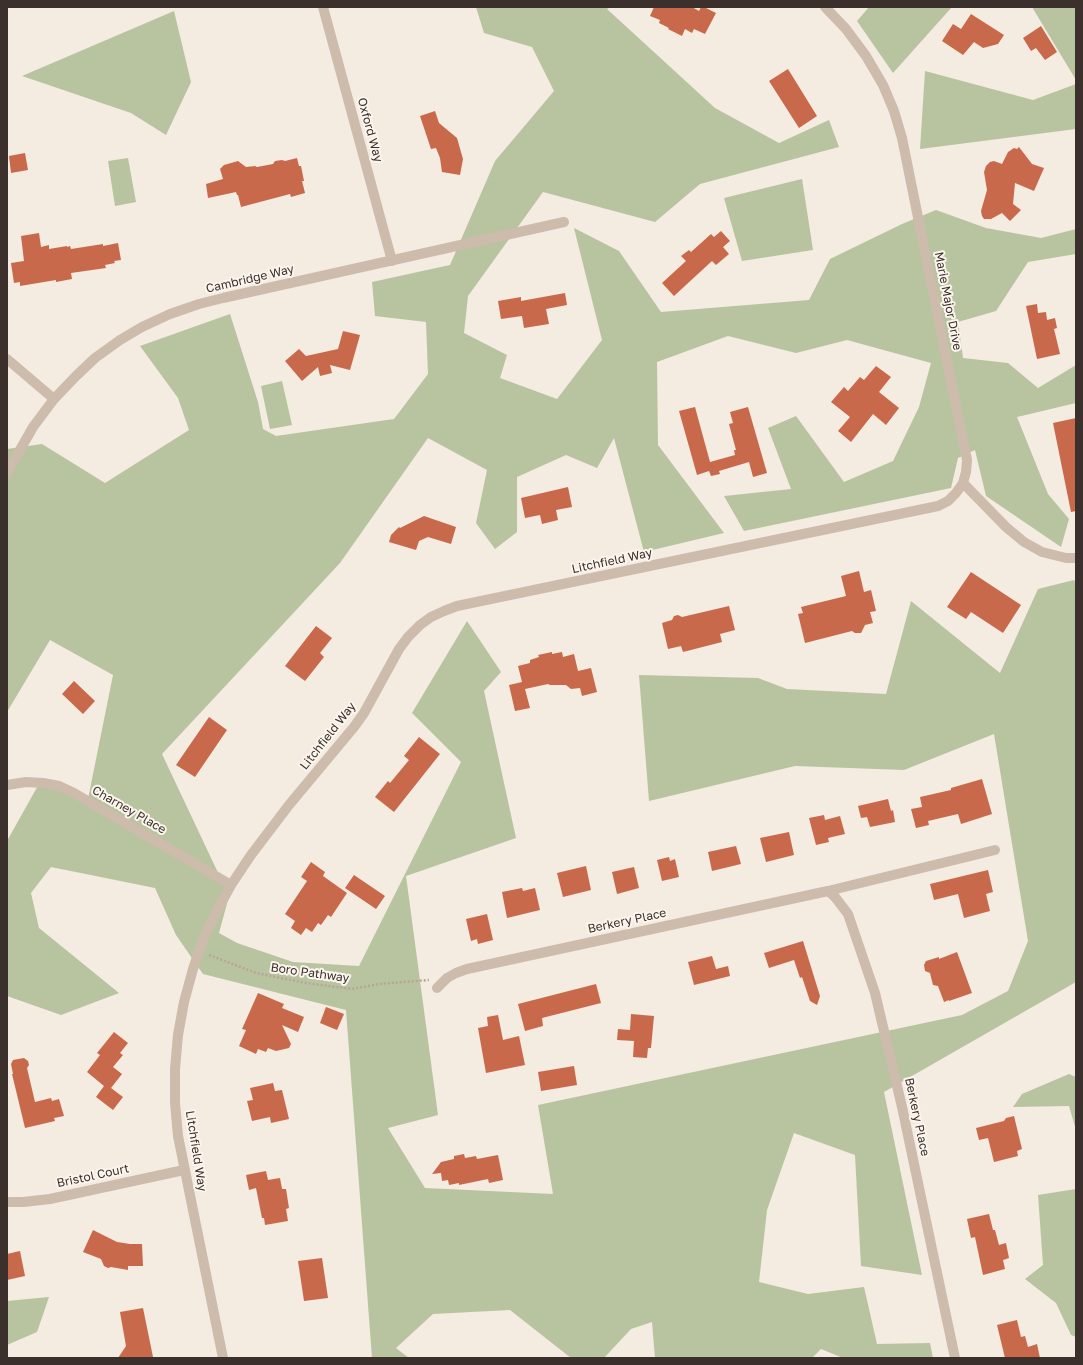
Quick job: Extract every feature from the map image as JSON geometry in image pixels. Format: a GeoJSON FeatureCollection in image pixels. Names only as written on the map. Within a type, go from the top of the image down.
{"type":"FeatureCollection","features":[{"type":"Feature","properties":{"kind":"street","name":"Oxford Way"},"geometry":{"type":"LineString","coordinates":[[323,7],[392,261]]}},
{"type":"Feature","properties":{"kind":"street","name":"Marie Major Drive"},"geometry":{"type":"LineString","coordinates":[[825,7],[846,29],[866,56],[883,85],[894,111],[902,138],[967,460],[963,483]]}},
{"type":"Feature","properties":{"kind":"street","name":"Cambridge Way"},"geometry":{"type":"LineString","coordinates":[[7,473],[33,428],[54,399],[76,376],[95,358],[133,332],[170,314],[223,298],[564,222]]}},
{"type":"Feature","properties":{"kind":"street"},"geometry":{"type":"LineString","coordinates":[[7,359],[54,399]]}},
{"type":"Feature","properties":{"kind":"street"},"geometry":{"type":"LineString","coordinates":[[963,483],[1006,527],[1024,542],[1042,552],[1066,558],[1076,558]]}},
{"type":"Feature","properties":{"kind":"street","name":"Litchfield Way"},"geometry":{"type":"LineString","coordinates":[[223,1358],[178,1136],[175,1102],[175,1069],[178,1035],[184,1002],[199,952],[218,907],[231,885],[251,855],[289,805],[354,727],[368,707],[399,649],[420,625],[444,610],[938,506],[948,501],[963,483]]}},
{"type":"Feature","properties":{"kind":"street","name":"Charney Place"},"geometry":{"type":"LineString","coordinates":[[7,785],[26,782],[59,786],[74,793],[231,885]]}},
{"type":"Feature","properties":{"kind":"street","name":"Berkery Place"},"geometry":{"type":"LineString","coordinates":[[437,988],[447,978],[467,969],[828,891],[994,850]]}},
{"type":"Feature","properties":{"kind":"street","name":"Berkery Place"},"geometry":{"type":"LineString","coordinates":[[828,891],[848,914],[875,994],[902,1107],[955,1358]]}},
{"type":"Feature","properties":{"kind":"street","name":"Bristol Court"},"geometry":{"type":"LineString","coordinates":[[7,1202],[50,1199],[184,1170]]}},
{"type":"Feature","properties":{"kind":"path","name":"Boro Pathway"},"geometry":{"type":"LineString","coordinates":[[199,952],[256,973],[306,983],[352,989],[379,984],[405,983],[447,978]]}},
{"type":"Feature","properties":{"kind":"green space"},"geometry":{"type":"Polygon","coordinates":[[[476,7],[611,7],[607,9],[715,108],[779,143],[829,120],[839,147],[700,184],[655,222],[543,192],[468,296],[464,333],[507,355],[500,378],[557,399],[602,340],[574,228],[619,251],[661,312],[809,300],[830,259],[902,224],[936,210],[986,228],[1041,238],[1076,229],[1076,254],[1028,262],[996,311],[958,322],[963,358],[1008,363],[1038,388],[1076,365],[1076,403],[1017,417],[1048,494],[1069,519],[1061,547],[986,496],[975,450],[958,458],[951,488],[744,531],[724,496],[791,489],[768,428],[796,416],[844,482],[893,461],[919,407],[931,363],[847,340],[796,353],[728,336],[657,362],[658,445],[724,533],[644,552],[614,438],[597,468],[566,455],[517,477],[517,532],[495,549],[476,523],[487,470],[428,438],[340,563],[162,754],[229,896],[219,933],[237,943],[293,962],[359,966],[461,762],[412,713],[467,621],[501,672],[484,691],[516,838],[406,876],[438,1115],[388,1128],[425,1188],[553,1194],[538,1105],[962,1015],[1008,991],[1028,941],[994,734],[904,770],[795,766],[649,801],[639,675],[758,678],[787,689],[886,694],[911,601],[1000,673],[1038,589],[1074,580],[1076,583],[1076,982],[884,1092],[922,1275],[861,1266],[855,1155],[794,1133],[767,1210],[759,1282],[808,1294],[864,1287],[877,1344],[930,1343],[933,1358],[843,1358],[821,1349],[812,1358],[655,1358],[652,1322],[631,1329],[604,1358],[571,1358],[510,1310],[433,1314],[396,1348],[409,1358],[372,1358],[346,1010],[203,974],[176,935],[155,888],[51,867],[31,893],[39,928],[119,993],[61,1015],[7,996],[7,841],[40,782],[88,799],[113,675],[50,640],[7,712],[7,449],[42,444],[105,483],[189,430],[178,398],[140,346],[230,314],[258,402],[263,429],[276,436],[394,419],[428,374],[426,322],[375,316],[372,282],[450,265],[495,161],[554,91],[532,47],[484,33],[476,7]]]}},
{"type":"Feature","properties":{"kind":"green space"},"geometry":{"type":"Polygon","coordinates":[[[869,7],[952,7],[893,73],[857,21],[869,7]]]}},
{"type":"Feature","properties":{"kind":"green space"},"geometry":{"type":"Polygon","coordinates":[[[1032,7],[1076,7],[1076,80],[1032,7]]]}},
{"type":"Feature","properties":{"kind":"green space"},"geometry":{"type":"Polygon","coordinates":[[[174,11],[191,82],[166,135],[131,113],[22,76],[174,11]]]}},
{"type":"Feature","properties":{"kind":"green space"},"geometry":{"type":"Polygon","coordinates":[[[925,71],[1033,100],[1076,84],[1076,129],[920,149],[925,71]]]}},
{"type":"Feature","properties":{"kind":"green space"},"geometry":{"type":"Polygon","coordinates":[[[128,158],[136,202],[115,206],[108,161],[128,158]]]}},
{"type":"Feature","properties":{"kind":"green space"},"geometry":{"type":"Polygon","coordinates":[[[802,179],[813,250],[742,261],[724,198],[802,179]]]}},
{"type":"Feature","properties":{"kind":"green space"},"geometry":{"type":"Polygon","coordinates":[[[282,381],[292,425],[270,429],[261,386],[282,381]]]}},
{"type":"Feature","properties":{"kind":"green space"},"geometry":{"type":"Polygon","coordinates":[[[1069,1074],[1076,1077],[1076,1130],[1069,1106],[1013,1107],[1022,1094],[1069,1074]]]}},
{"type":"Feature","properties":{"kind":"green space"},"geometry":{"type":"Polygon","coordinates":[[[1076,1189],[1076,1337],[1071,1335],[1056,1303],[1025,1279],[1043,1265],[1038,1195],[1076,1189]]]}},
{"type":"Feature","properties":{"kind":"green space"},"geometry":{"type":"Polygon","coordinates":[[[49,1297],[37,1332],[7,1345],[7,1301],[49,1297]]]}},
{"type":"Feature","properties":{"kind":"building"},"geometry":{"type":"Polygon","coordinates":[[[654,7],[692,7],[699,11],[701,7],[704,7],[716,13],[705,34],[694,29],[692,33],[685,29],[682,36],[659,23],[660,20],[650,16],[654,7]]]}},
{"type":"Feature","properties":{"kind":"building"},"geometry":{"type":"Polygon","coordinates":[[[971,14],[1004,35],[998,44],[983,48],[974,42],[963,55],[942,41],[953,24],[961,29],[971,14]]]}},
{"type":"Feature","properties":{"kind":"building"},"geometry":{"type":"Polygon","coordinates":[[[1041,26],[1057,52],[1045,60],[1036,48],[1031,51],[1023,38],[1041,26]]]}},
{"type":"Feature","properties":{"kind":"building"},"geometry":{"type":"Polygon","coordinates":[[[788,69],[817,116],[799,128],[769,81],[788,69]]]}},
{"type":"Feature","properties":{"kind":"building"},"geometry":{"type":"Polygon","coordinates":[[[435,111],[439,123],[457,138],[463,159],[460,175],[442,172],[440,158],[436,148],[431,149],[420,116],[435,111]]]}},
{"type":"Feature","properties":{"kind":"building"},"geometry":{"type":"Polygon","coordinates":[[[1019,147],[1032,164],[1044,168],[1034,191],[1015,183],[1013,204],[1021,210],[1010,221],[1002,213],[991,219],[984,219],[981,211],[987,190],[984,172],[986,166],[990,162],[994,161],[1002,164],[1008,152],[1019,147]]]}},
{"type":"Feature","properties":{"kind":"building"},"geometry":{"type":"Polygon","coordinates":[[[25,153],[28,170],[11,173],[9,156],[25,153]]]}},
{"type":"Feature","properties":{"kind":"building"},"geometry":{"type":"Polygon","coordinates":[[[297,158],[299,166],[301,166],[304,181],[302,181],[305,193],[291,197],[290,194],[241,207],[236,192],[208,198],[206,184],[223,179],[220,169],[224,165],[238,161],[246,167],[257,167],[273,164],[275,161],[285,161],[297,158]]]}},
{"type":"Feature","properties":{"kind":"building"},"geometry":{"type":"Polygon","coordinates":[[[721,231],[730,241],[723,247],[729,254],[716,265],[712,261],[674,296],[662,283],[686,261],[681,256],[689,250],[691,252],[711,234],[714,237],[721,231]]]}},
{"type":"Feature","properties":{"kind":"building"},"geometry":{"type":"Polygon","coordinates":[[[39,233],[41,247],[49,245],[49,249],[70,246],[71,249],[118,243],[121,260],[105,265],[106,268],[71,273],[72,279],[20,286],[20,282],[14,283],[11,263],[24,261],[21,236],[39,233]]]}},
{"type":"Feature","properties":{"kind":"building"},"geometry":{"type":"Polygon","coordinates":[[[565,293],[567,305],[546,309],[549,324],[524,328],[522,316],[501,319],[498,301],[521,297],[521,301],[565,293]]]}},
{"type":"Feature","properties":{"kind":"building"},"geometry":{"type":"Polygon","coordinates":[[[1037,304],[1038,313],[1046,312],[1047,320],[1055,318],[1057,328],[1054,329],[1060,354],[1037,359],[1026,306],[1037,304]]]}},
{"type":"Feature","properties":{"kind":"building"},"geometry":{"type":"Polygon","coordinates":[[[343,331],[360,335],[350,370],[330,365],[332,373],[320,376],[318,367],[302,381],[285,361],[299,349],[306,356],[338,349],[343,331]]]}},
{"type":"Feature","properties":{"kind":"building"},"geometry":{"type":"Polygon","coordinates":[[[876,366],[891,377],[879,392],[899,408],[886,425],[873,414],[851,442],[838,431],[850,417],[831,402],[844,387],[848,391],[860,377],[864,380],[876,366]]]}},
{"type":"Feature","properties":{"kind":"building"},"geometry":{"type":"Polygon","coordinates":[[[695,407],[710,462],[735,455],[734,450],[736,450],[729,424],[733,423],[730,412],[748,407],[767,473],[753,477],[749,462],[719,471],[720,474],[711,476],[709,471],[697,475],[679,411],[695,407]]]}},
{"type":"Feature","properties":{"kind":"building"},"geometry":{"type":"Polygon","coordinates":[[[1076,418],[1076,511],[1071,512],[1053,423],[1076,418]]]}},
{"type":"Feature","properties":{"kind":"building"},"geometry":{"type":"Polygon","coordinates":[[[568,487],[572,507],[556,510],[558,520],[542,524],[540,515],[525,518],[521,498],[568,487]]]}},
{"type":"Feature","properties":{"kind":"building"},"geometry":{"type":"Polygon","coordinates":[[[424,516],[456,527],[451,544],[428,537],[419,541],[416,550],[389,542],[391,535],[399,527],[400,528],[424,516]]]}},
{"type":"Feature","properties":{"kind":"building"},"geometry":{"type":"Polygon","coordinates":[[[859,571],[864,592],[871,590],[876,611],[870,612],[873,623],[865,625],[861,633],[855,633],[852,631],[805,643],[798,614],[803,613],[801,607],[846,596],[841,576],[859,571]]]}},
{"type":"Feature","properties":{"kind":"building"},"geometry":{"type":"Polygon","coordinates":[[[971,572],[1021,605],[1003,633],[971,612],[966,619],[947,607],[971,572]]]}},
{"type":"Feature","properties":{"kind":"building"},"geometry":{"type":"Polygon","coordinates":[[[729,606],[735,630],[720,634],[722,642],[683,652],[681,646],[668,649],[662,623],[672,620],[674,616],[678,615],[682,617],[729,606]]]}},
{"type":"Feature","properties":{"kind":"building"},"geometry":{"type":"Polygon","coordinates":[[[316,626],[332,638],[320,653],[324,657],[305,681],[285,666],[316,626]]]}},
{"type":"Feature","properties":{"kind":"building"},"geometry":{"type":"Polygon","coordinates":[[[552,652],[552,654],[562,652],[563,657],[574,654],[578,671],[591,668],[597,692],[582,696],[580,688],[571,689],[566,685],[548,684],[525,689],[530,708],[515,711],[509,685],[522,682],[518,666],[530,663],[530,660],[539,657],[538,655],[552,652]]]}},
{"type":"Feature","properties":{"kind":"building"},"geometry":{"type":"Polygon","coordinates":[[[74,681],[95,701],[83,714],[62,694],[74,681]]]}},
{"type":"Feature","properties":{"kind":"building"},"geometry":{"type":"Polygon","coordinates":[[[209,717],[227,730],[195,777],[176,765],[209,717]]]}},
{"type":"Feature","properties":{"kind":"building"},"geometry":{"type":"Polygon","coordinates":[[[419,737],[440,754],[394,812],[375,797],[388,781],[390,783],[409,760],[404,756],[419,737]]]}},
{"type":"Feature","properties":{"kind":"building"},"geometry":{"type":"Polygon","coordinates":[[[982,779],[992,814],[961,824],[958,814],[928,821],[929,825],[916,828],[911,809],[922,807],[920,797],[951,790],[951,788],[982,779]]]}},
{"type":"Feature","properties":{"kind":"building"},"geometry":{"type":"Polygon","coordinates":[[[888,799],[891,811],[893,810],[895,822],[870,827],[867,817],[861,818],[858,806],[888,799]]]}},
{"type":"Feature","properties":{"kind":"building"},"geometry":{"type":"Polygon","coordinates":[[[824,815],[825,820],[840,816],[845,834],[828,838],[829,842],[816,845],[809,818],[824,815]]]}},
{"type":"Feature","properties":{"kind":"building"},"geometry":{"type":"Polygon","coordinates":[[[789,832],[794,855],[766,862],[760,838],[789,832]]]}},
{"type":"Feature","properties":{"kind":"building"},"geometry":{"type":"Polygon","coordinates":[[[736,846],[741,864],[712,871],[708,852],[736,846]]]}},
{"type":"Feature","properties":{"kind":"building"},"geometry":{"type":"Polygon","coordinates":[[[669,857],[670,861],[675,859],[679,877],[662,881],[657,860],[669,857]]]}},
{"type":"Feature","properties":{"kind":"building"},"geometry":{"type":"Polygon","coordinates":[[[311,862],[325,872],[323,876],[347,893],[331,917],[328,915],[321,925],[318,923],[312,932],[306,928],[301,935],[291,928],[295,921],[285,914],[307,881],[301,877],[311,862]]]}},
{"type":"Feature","properties":{"kind":"building"},"geometry":{"type":"Polygon","coordinates":[[[586,866],[591,890],[563,897],[557,873],[586,866]]]}},
{"type":"Feature","properties":{"kind":"building"},"geometry":{"type":"Polygon","coordinates":[[[634,867],[639,888],[617,894],[612,872],[634,867]]]}},
{"type":"Feature","properties":{"kind":"building"},"geometry":{"type":"Polygon","coordinates":[[[988,870],[993,892],[986,894],[990,911],[964,918],[958,894],[934,900],[930,884],[988,870]]]}},
{"type":"Feature","properties":{"kind":"building"},"geometry":{"type":"Polygon","coordinates":[[[354,875],[385,896],[376,909],[345,888],[354,875]]]}},
{"type":"Feature","properties":{"kind":"building"},"geometry":{"type":"Polygon","coordinates":[[[522,888],[523,891],[535,888],[540,910],[507,918],[502,892],[522,888]]]}},
{"type":"Feature","properties":{"kind":"building"},"geometry":{"type":"Polygon","coordinates":[[[487,914],[493,940],[478,944],[477,939],[471,941],[466,919],[487,914]]]}},
{"type":"Feature","properties":{"kind":"building"},"geometry":{"type":"Polygon","coordinates":[[[803,941],[820,996],[817,1005],[810,1001],[802,977],[800,978],[794,960],[769,968],[764,953],[803,941]]]}},
{"type":"Feature","properties":{"kind":"building"},"geometry":{"type":"Polygon","coordinates":[[[957,952],[972,993],[944,1002],[938,986],[933,985],[930,973],[925,971],[924,965],[926,961],[939,957],[939,959],[957,952]]]}},
{"type":"Feature","properties":{"kind":"building"},"geometry":{"type":"Polygon","coordinates":[[[712,956],[716,969],[728,966],[730,976],[694,985],[688,962],[712,956]]]}},
{"type":"Feature","properties":{"kind":"building"},"geometry":{"type":"Polygon","coordinates":[[[596,984],[601,1003],[542,1018],[543,1026],[525,1031],[518,1004],[596,984]]]}},
{"type":"Feature","properties":{"kind":"building"},"geometry":{"type":"Polygon","coordinates":[[[258,993],[284,1004],[282,1008],[304,1017],[298,1032],[282,1025],[291,1044],[289,1048],[276,1051],[268,1048],[266,1052],[258,1049],[256,1054],[239,1046],[246,1030],[242,1029],[258,993]]]}},
{"type":"Feature","properties":{"kind":"building"},"geometry":{"type":"Polygon","coordinates":[[[326,1007],[344,1014],[337,1030],[320,1023],[326,1007]]]}},
{"type":"Feature","properties":{"kind":"building"},"geometry":{"type":"Polygon","coordinates":[[[631,1014],[654,1016],[651,1048],[648,1048],[647,1058],[633,1057],[634,1041],[617,1040],[618,1029],[630,1030],[631,1014]]]}},
{"type":"Feature","properties":{"kind":"building"},"geometry":{"type":"Polygon","coordinates":[[[498,1015],[503,1040],[519,1036],[525,1065],[486,1073],[478,1028],[488,1026],[487,1017],[498,1015]]]}},
{"type":"Feature","properties":{"kind":"building"},"geometry":{"type":"Polygon","coordinates":[[[114,1032],[128,1043],[120,1053],[123,1055],[113,1067],[122,1074],[111,1088],[123,1097],[113,1110],[96,1097],[104,1086],[87,1072],[100,1055],[97,1053],[114,1032]]]}},
{"type":"Feature","properties":{"kind":"building"},"geometry":{"type":"Polygon","coordinates":[[[24,1058],[28,1061],[29,1065],[27,1068],[35,1102],[51,1098],[52,1101],[59,1099],[64,1116],[54,1118],[55,1121],[25,1128],[11,1064],[13,1060],[24,1058]]]}},
{"type":"Feature","properties":{"kind":"building"},"geometry":{"type":"Polygon","coordinates":[[[574,1066],[577,1085],[541,1091],[538,1072],[574,1066]]]}},
{"type":"Feature","properties":{"kind":"building"},"geometry":{"type":"Polygon","coordinates":[[[273,1083],[275,1091],[282,1090],[289,1119],[271,1123],[270,1117],[252,1121],[247,1101],[253,1100],[250,1088],[273,1083]]]}},
{"type":"Feature","properties":{"kind":"building"},"geometry":{"type":"Polygon","coordinates":[[[1014,1116],[1022,1149],[1017,1151],[1018,1156],[994,1162],[988,1138],[979,1140],[976,1128],[1004,1121],[1006,1118],[1014,1116]]]}},
{"type":"Feature","properties":{"kind":"building"},"geometry":{"type":"Polygon","coordinates":[[[464,1154],[465,1158],[476,1156],[477,1159],[498,1155],[503,1180],[489,1183],[488,1179],[459,1185],[459,1183],[449,1185],[448,1180],[442,1181],[441,1173],[432,1174],[441,1162],[454,1159],[454,1156],[464,1154]]]}},
{"type":"Feature","properties":{"kind":"building"},"geometry":{"type":"Polygon","coordinates":[[[266,1171],[268,1180],[280,1178],[282,1189],[286,1189],[289,1208],[286,1209],[288,1221],[265,1225],[264,1218],[262,1218],[256,1188],[249,1190],[246,1175],[266,1171]]]}},
{"type":"Feature","properties":{"kind":"building"},"geometry":{"type":"Polygon","coordinates":[[[989,1214],[999,1245],[1006,1243],[1009,1258],[1003,1260],[1005,1269],[983,1275],[975,1237],[971,1238],[967,1219],[989,1214]]]}},
{"type":"Feature","properties":{"kind":"building"},"geometry":{"type":"Polygon","coordinates":[[[93,1230],[117,1242],[142,1244],[143,1266],[128,1266],[128,1270],[111,1267],[108,1268],[104,1266],[101,1259],[83,1252],[93,1230]]]}},
{"type":"Feature","properties":{"kind":"building"},"geometry":{"type":"Polygon","coordinates":[[[20,1251],[25,1276],[7,1280],[7,1254],[20,1251]]]}},
{"type":"Feature","properties":{"kind":"building"},"geometry":{"type":"Polygon","coordinates":[[[322,1258],[328,1298],[304,1301],[298,1261],[322,1258]]]}},
{"type":"Feature","properties":{"kind":"building"},"geometry":{"type":"Polygon","coordinates":[[[143,1308],[153,1357],[118,1358],[126,1346],[120,1312],[143,1308]]]}},
{"type":"Feature","properties":{"kind":"building"},"geometry":{"type":"Polygon","coordinates":[[[1017,1320],[1021,1337],[1025,1336],[1028,1347],[1037,1344],[1040,1358],[1005,1358],[997,1325],[1017,1320]]]}}]}
